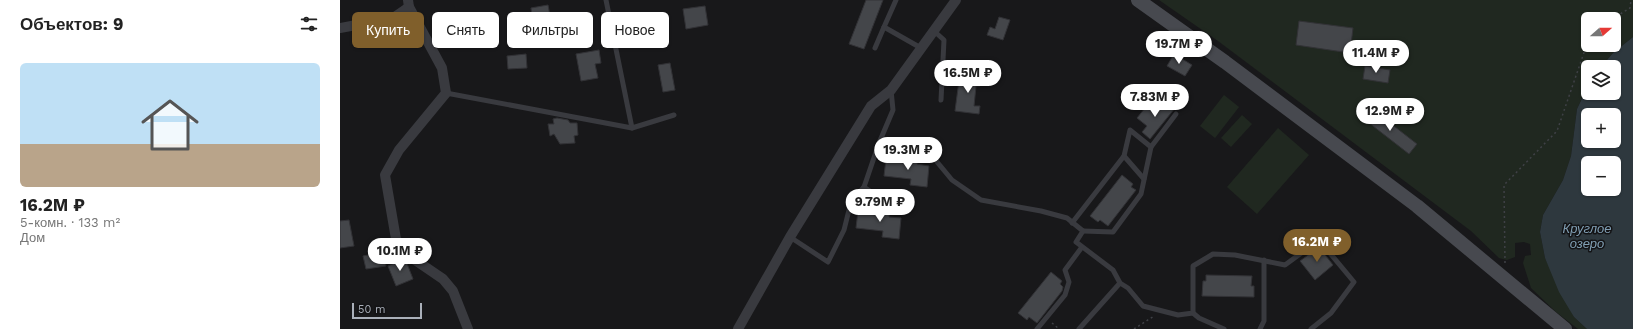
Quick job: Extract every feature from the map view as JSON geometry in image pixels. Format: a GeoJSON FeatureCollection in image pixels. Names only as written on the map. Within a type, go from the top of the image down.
{"type":"FeatureCollection","features":[{"type":"Feature","properties":{"kind":"main road"},"geometry":{"type":"LineString","coordinates":[[1138,0],[1225,62],[1417,206],[1565,329]]}},
{"type":"Feature","properties":{"kind":"street"},"geometry":{"type":"LineString","coordinates":[[738,329],[790,237],[871,106],[891,90],[956,0]]}},
{"type":"Feature","properties":{"kind":"street"},"geometry":{"type":"LineString","coordinates":[[340,28],[393,18],[409,4],[442,68],[446,93],[399,150],[385,175],[396,239],[404,253],[443,279],[453,291],[468,329]]}},
{"type":"Feature","properties":{"kind":"lane"},"geometry":{"type":"LineString","coordinates":[[606,0],[632,128]]}},
{"type":"Feature","properties":{"kind":"lane"},"geometry":{"type":"LineString","coordinates":[[875,48],[896,0]]}},
{"type":"Feature","properties":{"kind":"lane"},"geometry":{"type":"LineString","coordinates":[[884,27],[921,48]]}},
{"type":"Feature","properties":{"kind":"lane"},"geometry":{"type":"LineString","coordinates":[[934,32],[944,40],[941,100]]}},
{"type":"Feature","properties":{"kind":"lane"},"geometry":{"type":"LineString","coordinates":[[790,237],[828,262],[844,230],[851,202],[864,186],[879,143],[893,110],[891,90]]}},
{"type":"Feature","properties":{"kind":"lane"},"geometry":{"type":"LineString","coordinates":[[446,93],[632,128],[674,115]]}},
{"type":"Feature","properties":{"kind":"lane"},"geometry":{"type":"LineString","coordinates":[[879,143],[928,151],[952,180],[981,200],[1041,211],[1067,218],[1084,231],[1113,232],[1142,194],[1151,147],[1176,114]]}},
{"type":"Feature","properties":{"kind":"lane"},"geometry":{"type":"LineString","coordinates":[[1072,223],[1124,156],[1130,130],[1151,147]]}},
{"type":"Feature","properties":{"kind":"lane"},"geometry":{"type":"LineString","coordinates":[[1124,156],[1144,179]]}},
{"type":"Feature","properties":{"kind":"lane"},"geometry":{"type":"LineString","coordinates":[[864,186],[876,195],[900,196],[899,212]]}},
{"type":"Feature","properties":{"kind":"lane"},"geometry":{"type":"LineString","coordinates":[[1084,231],[1076,242],[1113,270],[1120,283],[1128,288],[1143,306],[1178,315],[1193,313],[1199,318],[1224,329]]}},
{"type":"Feature","properties":{"kind":"lane"},"geometry":{"type":"LineString","coordinates":[[1193,313],[1193,266],[1213,254],[1235,255],[1285,264],[1319,240],[1354,282],[1331,313],[1311,329]]}},
{"type":"Feature","properties":{"kind":"lane"},"geometry":{"type":"LineString","coordinates":[[1037,329],[1065,295],[1069,282],[1065,270],[1082,247]]}},
{"type":"Feature","properties":{"kind":"lane"},"geometry":{"type":"LineString","coordinates":[[1260,329],[1264,321],[1264,260]]}},
{"type":"Feature","properties":{"kind":"lane"},"geometry":{"type":"LineString","coordinates":[[1079,329],[1120,283]]}},
{"type":"Feature","properties":{"kind":"path"},"geometry":{"type":"LineString","coordinates":[[1621,14],[1630,8],[1631,0]]}},
{"type":"Feature","properties":{"kind":"path"},"geometry":{"type":"LineString","coordinates":[[1505,279],[1504,185],[1557,131],[1584,52]]}},
{"type":"Feature","properties":{"kind":"path"},"geometry":{"type":"LineString","coordinates":[[1134,329],[1146,323],[1161,311]]}},
{"type":"Feature","properties":{"kind":"path"},"geometry":{"type":"LineString","coordinates":[[1046,317],[1059,329]]}},
{"type":"Feature","properties":{"kind":"shaded area"},"geometry":{"type":"Polygon","coordinates":[[[1159,0],[1633,0],[1633,37],[1621,47],[1621,12],[1581,12],[1581,52],[1614,52],[1607,60],[1581,60],[1581,100],[1577,109],[1571,156],[1563,180],[1543,215],[1540,232],[1545,258],[1574,317],[1587,329],[1578,329],[1556,312],[1531,288],[1523,263],[1525,256],[1531,255],[1530,244],[1524,242],[1515,243],[1515,257],[1507,260],[1499,258],[1471,231],[1218,41],[1159,0]]]}},
{"type":"Feature","properties":{"kind":"shaded area"},"geometry":{"type":"Polygon","coordinates":[[[1224,95],[1239,107],[1215,138],[1200,126],[1224,95]]]}},
{"type":"Feature","properties":{"kind":"shaded area"},"geometry":{"type":"Polygon","coordinates":[[[1242,115],[1252,124],[1231,147],[1221,138],[1242,115]]]}},
{"type":"Feature","properties":{"kind":"shaded area"},"geometry":{"type":"Polygon","coordinates":[[[1278,128],[1309,155],[1257,214],[1227,187],[1278,128]]]}},
{"type":"Feature","properties":{"kind":"water","name":"Круглое озеро"},"geometry":{"type":"Polygon","coordinates":[[[1633,37],[1633,329],[1587,329],[1574,317],[1559,292],[1545,258],[1540,232],[1543,215],[1563,180],[1571,156],[1577,109],[1581,100],[1621,100],[1621,60],[1607,60],[1614,52],[1621,52],[1621,47],[1633,37]]]}},
{"type":"Feature","properties":{"kind":"building"},"geometry":{"type":"Polygon","coordinates":[[[866,0],[883,0],[864,49],[849,44],[866,0]]]}},
{"type":"Feature","properties":{"kind":"building"},"geometry":{"type":"Polygon","coordinates":[[[548,5],[549,12],[532,12],[531,8],[548,5]]]}},
{"type":"Feature","properties":{"kind":"building"},"geometry":{"type":"Polygon","coordinates":[[[705,6],[708,25],[686,29],[683,9],[705,6]]]}},
{"type":"Feature","properties":{"kind":"building"},"geometry":{"type":"Polygon","coordinates":[[[999,17],[1010,20],[1003,40],[987,35],[990,27],[995,29],[999,17]]]}},
{"type":"Feature","properties":{"kind":"building"},"geometry":{"type":"Polygon","coordinates":[[[1299,21],[1353,28],[1350,53],[1296,45],[1299,21]]]}},
{"type":"Feature","properties":{"kind":"building"},"geometry":{"type":"Polygon","coordinates":[[[599,50],[601,63],[595,64],[598,78],[581,81],[576,54],[599,50]]]}},
{"type":"Feature","properties":{"kind":"building"},"geometry":{"type":"Polygon","coordinates":[[[526,54],[527,68],[508,69],[507,56],[526,54]]]}},
{"type":"Feature","properties":{"kind":"building"},"geometry":{"type":"Polygon","coordinates":[[[1174,54],[1192,65],[1185,76],[1167,66],[1174,54]]]}},
{"type":"Feature","properties":{"kind":"building"},"geometry":{"type":"Polygon","coordinates":[[[670,63],[675,90],[663,92],[658,65],[670,63]]]}},
{"type":"Feature","properties":{"kind":"building"},"geometry":{"type":"Polygon","coordinates":[[[1365,66],[1390,70],[1388,83],[1363,79],[1365,66]]]}},
{"type":"Feature","properties":{"kind":"building"},"geometry":{"type":"Polygon","coordinates":[[[960,73],[981,76],[980,86],[976,86],[974,106],[980,106],[979,114],[955,111],[960,73]]]}},
{"type":"Feature","properties":{"kind":"building"},"geometry":{"type":"Polygon","coordinates":[[[1166,101],[1175,108],[1150,139],[1142,132],[1147,126],[1137,118],[1149,103],[1159,110],[1166,101]]]}},
{"type":"Feature","properties":{"kind":"building"},"geometry":{"type":"Polygon","coordinates":[[[1372,109],[1417,144],[1409,154],[1364,119],[1372,109]]]}},
{"type":"Feature","properties":{"kind":"building"},"geometry":{"type":"Polygon","coordinates":[[[557,118],[568,120],[570,123],[577,123],[578,135],[574,136],[575,143],[560,144],[554,134],[550,136],[548,124],[554,124],[553,119],[557,118]]]}},
{"type":"Feature","properties":{"kind":"building"},"geometry":{"type":"Polygon","coordinates":[[[906,155],[918,156],[917,164],[929,166],[927,187],[910,185],[911,179],[884,176],[886,159],[905,161],[906,155]]]}},
{"type":"Feature","properties":{"kind":"building"},"geometry":{"type":"Polygon","coordinates":[[[1122,175],[1133,184],[1131,187],[1136,190],[1108,226],[1100,220],[1098,222],[1090,216],[1122,175]]]}},
{"type":"Feature","properties":{"kind":"building"},"geometry":{"type":"Polygon","coordinates":[[[878,207],[890,208],[889,217],[901,218],[899,239],[882,237],[883,231],[856,228],[858,211],[877,213],[878,207]]]}},
{"type":"Feature","properties":{"kind":"building"},"geometry":{"type":"Polygon","coordinates":[[[349,220],[354,246],[340,248],[340,221],[349,220]]]}},
{"type":"Feature","properties":{"kind":"building"},"geometry":{"type":"Polygon","coordinates":[[[1319,247],[1333,265],[1315,280],[1300,261],[1319,247]]]}},
{"type":"Feature","properties":{"kind":"building"},"geometry":{"type":"Polygon","coordinates":[[[383,252],[386,266],[366,269],[363,256],[383,252]]]}},
{"type":"Feature","properties":{"kind":"building"},"geometry":{"type":"Polygon","coordinates":[[[403,259],[406,261],[413,279],[396,286],[388,266],[403,259]]]}},
{"type":"Feature","properties":{"kind":"building"},"geometry":{"type":"Polygon","coordinates":[[[1051,272],[1062,281],[1060,284],[1063,287],[1062,291],[1037,323],[1029,317],[1027,320],[1018,313],[1051,272]]]}},
{"type":"Feature","properties":{"kind":"building"},"geometry":{"type":"Polygon","coordinates":[[[1206,275],[1252,276],[1251,286],[1254,286],[1254,297],[1202,296],[1203,281],[1206,281],[1206,275]]]}}]}
